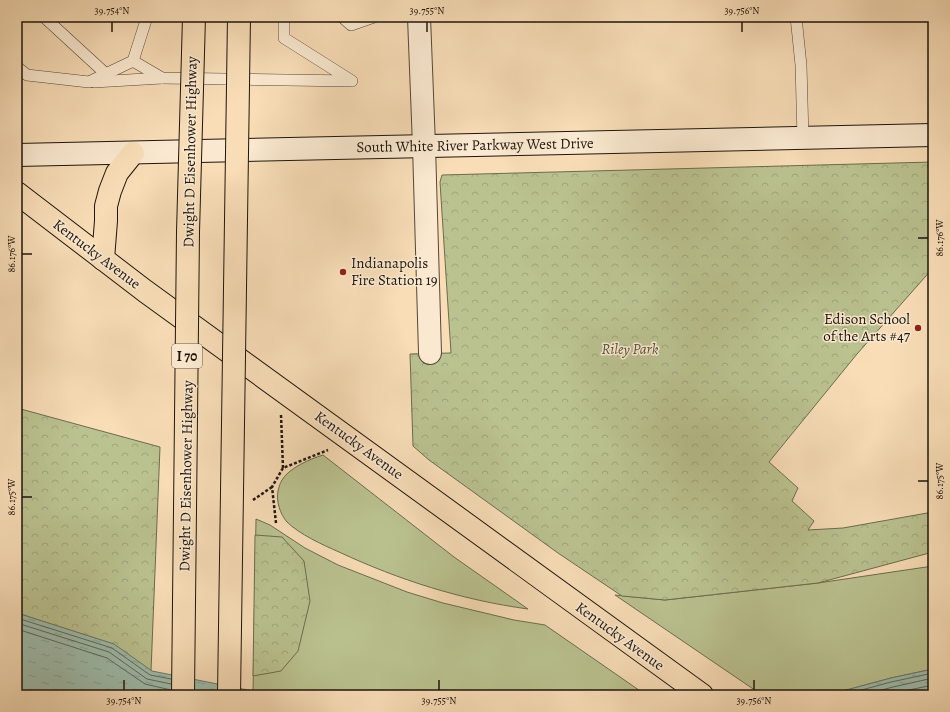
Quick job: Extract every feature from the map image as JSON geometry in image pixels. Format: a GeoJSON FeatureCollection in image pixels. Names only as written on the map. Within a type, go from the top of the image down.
{"type":"FeatureCollection","features":[{"type":"Feature","properties":{"kind":"main road","name":"Dwight D Eisenhower Highway"},"geometry":{"type":"LineString","coordinates":[[184,695],[188,232],[194,17]]}},
{"type":"Feature","properties":{"kind":"main road"},"geometry":{"type":"LineString","coordinates":[[229,695],[240,17]]}},
{"type":"Feature","properties":{"kind":"main road"},"geometry":{"type":"LineString","coordinates":[[103,259],[106,206],[110,191],[117,173],[133,153]]}},
{"type":"Feature","properties":{"kind":"main road","name":"Kentucky Avenue"},"geometry":{"type":"LineString","coordinates":[[17,193],[146,291],[702,695]]}},
{"type":"Feature","properties":{"kind":"street"},"geometry":{"type":"LineString","coordinates":[[418,17],[424,146],[430,353]]}},
{"type":"Feature","properties":{"kind":"street","name":"South White River Parkway West Drive"},"geometry":{"type":"LineString","coordinates":[[17,155],[933,135]]}},
{"type":"Feature","properties":{"kind":"lane"},"geometry":{"type":"LineString","coordinates":[[44,17],[106,74]]}},
{"type":"Feature","properties":{"kind":"lane"},"geometry":{"type":"LineString","coordinates":[[17,67],[27,75],[89,82],[162,78],[352,81],[284,38],[284,17]]}},
{"type":"Feature","properties":{"kind":"lane"},"geometry":{"type":"LineString","coordinates":[[342,17],[351,25],[374,17]]}},
{"type":"Feature","properties":{"kind":"lane"},"geometry":{"type":"LineString","coordinates":[[796,17],[801,65],[803,138]]}},
{"type":"Feature","properties":{"kind":"lane"},"geometry":{"type":"LineString","coordinates":[[89,82],[133,61],[145,18]]}},
{"type":"Feature","properties":{"kind":"lane"},"geometry":{"type":"LineString","coordinates":[[133,61],[162,78]]}},
{"type":"Feature","properties":{"kind":"path"},"geometry":{"type":"LineString","coordinates":[[248,504],[272,487],[283,468],[280,389]]}},
{"type":"Feature","properties":{"kind":"path"},"geometry":{"type":"LineString","coordinates":[[283,468],[352,441]]}},
{"type":"Feature","properties":{"kind":"path"},"geometry":{"type":"LineString","coordinates":[[272,487],[276,524]]}},
{"type":"Feature","properties":{"kind":"green space","name":"Riley Park"},"geometry":{"type":"Polygon","coordinates":[[[933,162],[933,268],[857,354],[769,462],[798,488],[792,501],[814,521],[808,530],[843,528],[933,512],[933,552],[818,583],[665,600],[622,596],[558,553],[429,460],[413,446],[410,354],[451,353],[440,182],[442,175],[933,162]]]}},
{"type":"Feature","properties":{"kind":"green space"},"geometry":{"type":"Polygon","coordinates":[[[17,408],[160,447],[151,671],[113,644],[17,613],[17,408]]]}},
{"type":"Feature","properties":{"kind":"green space"},"geometry":{"type":"Polygon","coordinates":[[[323,455],[454,557],[528,609],[479,600],[431,588],[408,580],[326,546],[292,526],[282,515],[279,507],[278,490],[281,482],[285,476],[295,468],[323,455]]]}},
{"type":"Feature","properties":{"kind":"green space"},"geometry":{"type":"Polygon","coordinates":[[[256,519],[270,525],[305,548],[338,565],[407,592],[443,603],[514,620],[545,625],[646,695],[273,695],[253,691],[256,519]]]}},
{"type":"Feature","properties":{"kind":"green space"},"geometry":{"type":"Polygon","coordinates":[[[255,535],[282,537],[304,561],[310,601],[298,651],[281,671],[253,676],[255,535]]]}},
{"type":"Feature","properties":{"kind":"green space"},"geometry":{"type":"Polygon","coordinates":[[[933,566],[933,669],[891,678],[828,695],[762,695],[615,595],[665,600],[818,583],[933,566]]]}},
{"type":"Feature","properties":{"kind":"water"},"geometry":{"type":"Polygon","coordinates":[[[17,613],[114,644],[152,671],[273,695],[17,695],[17,613]]]}},
{"type":"Feature","properties":{"kind":"water"},"geometry":{"type":"Polygon","coordinates":[[[933,669],[933,695],[828,695],[891,678],[933,669]]]}},
{"type":"Feature","properties":{"kind":"place","name":"Indianapolis Fire Station 19"},"geometry":{"type":"Point","coordinates":[343,272]}},
{"type":"Feature","properties":{"kind":"place","name":"Edison School of the Arts #47"},"geometry":{"type":"Point","coordinates":[918,328]}}]}
